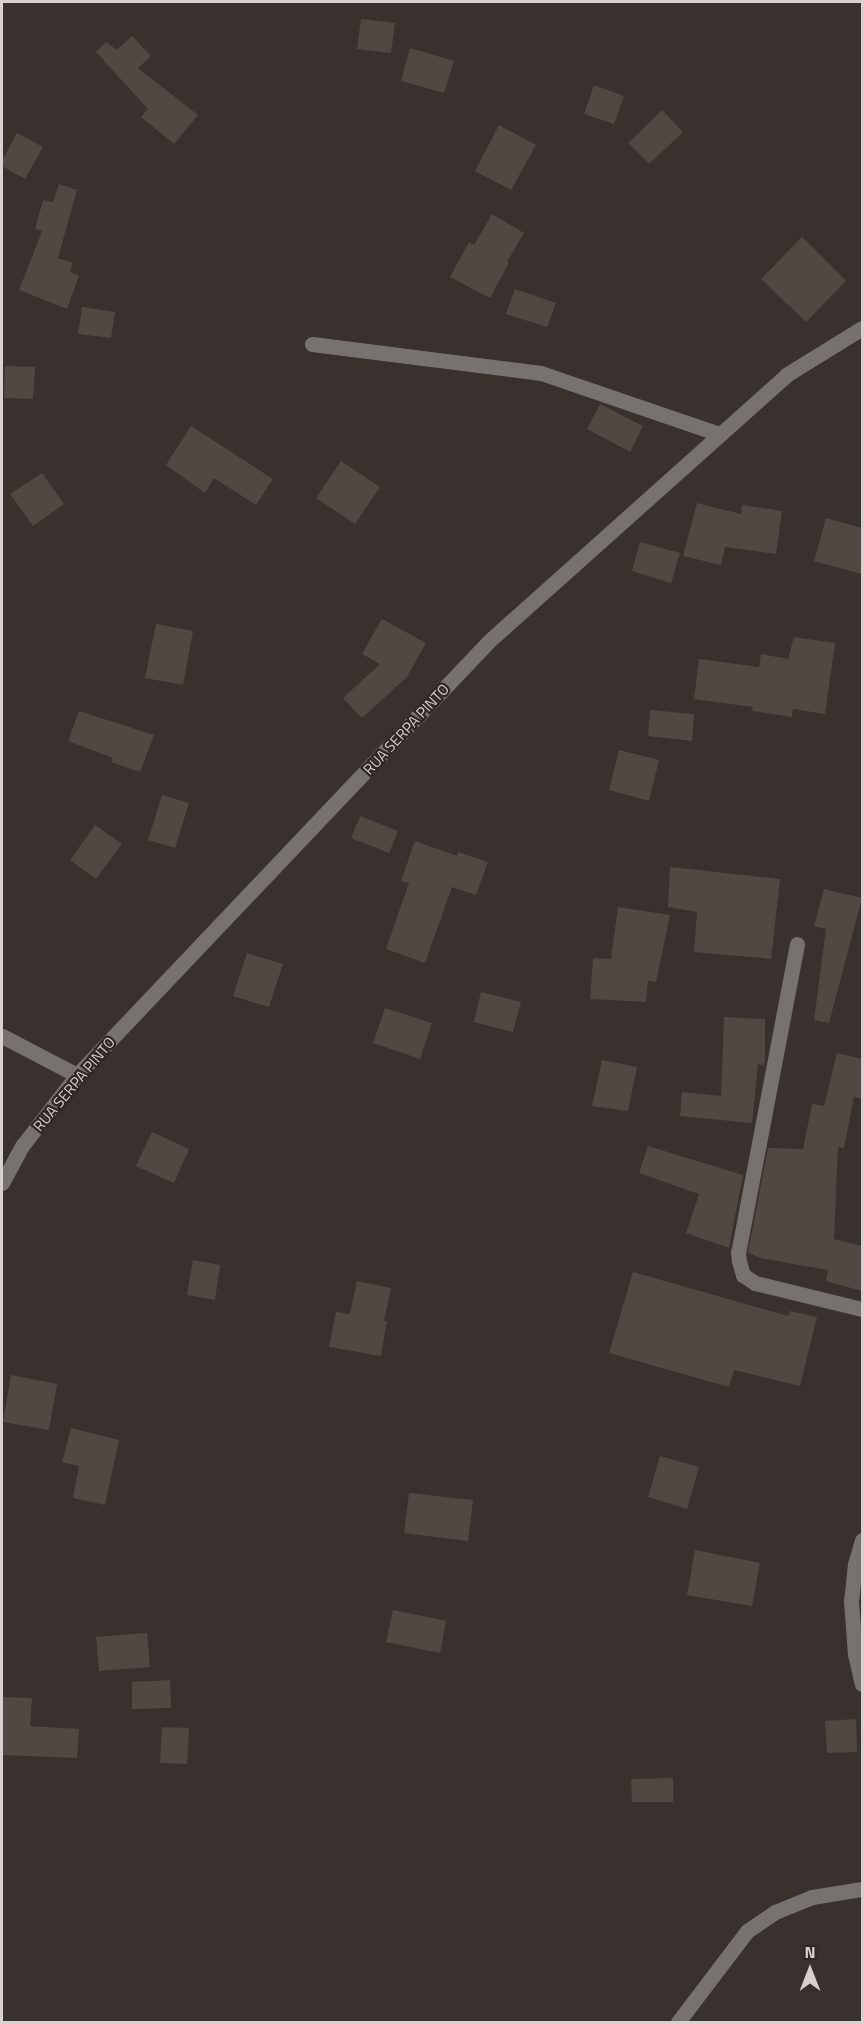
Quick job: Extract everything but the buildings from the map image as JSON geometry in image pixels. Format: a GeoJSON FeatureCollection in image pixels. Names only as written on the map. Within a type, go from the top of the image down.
{"type":"FeatureCollection","features":[{"type":"Feature","properties":{"kind":"street","name":"RUA SERPA PINTO"},"geometry":{"type":"LineString","coordinates":[[2,1183],[22,1146],[77,1076],[489,641],[786,375],[862,328]]}},
{"type":"Feature","properties":{"kind":"street"},"geometry":{"type":"LineString","coordinates":[[312,344],[541,373],[719,434]]}},
{"type":"Feature","properties":{"kind":"street"},"geometry":{"type":"LineString","coordinates":[[797,944],[738,1252],[739,1261],[743,1275],[755,1283],[862,1309]]}},
{"type":"Feature","properties":{"kind":"street"},"geometry":{"type":"LineString","coordinates":[[2,1036],[77,1076]]}},
{"type":"Feature","properties":{"kind":"street"},"geometry":{"type":"LineString","coordinates":[[862,1540],[855,1564],[851,1601],[855,1654],[862,1684]]}},
{"type":"Feature","properties":{"kind":"street"},"geometry":{"type":"LineString","coordinates":[[678,2022],[747,1932],[775,1912],[812,1897],[862,1889]]}}]}
